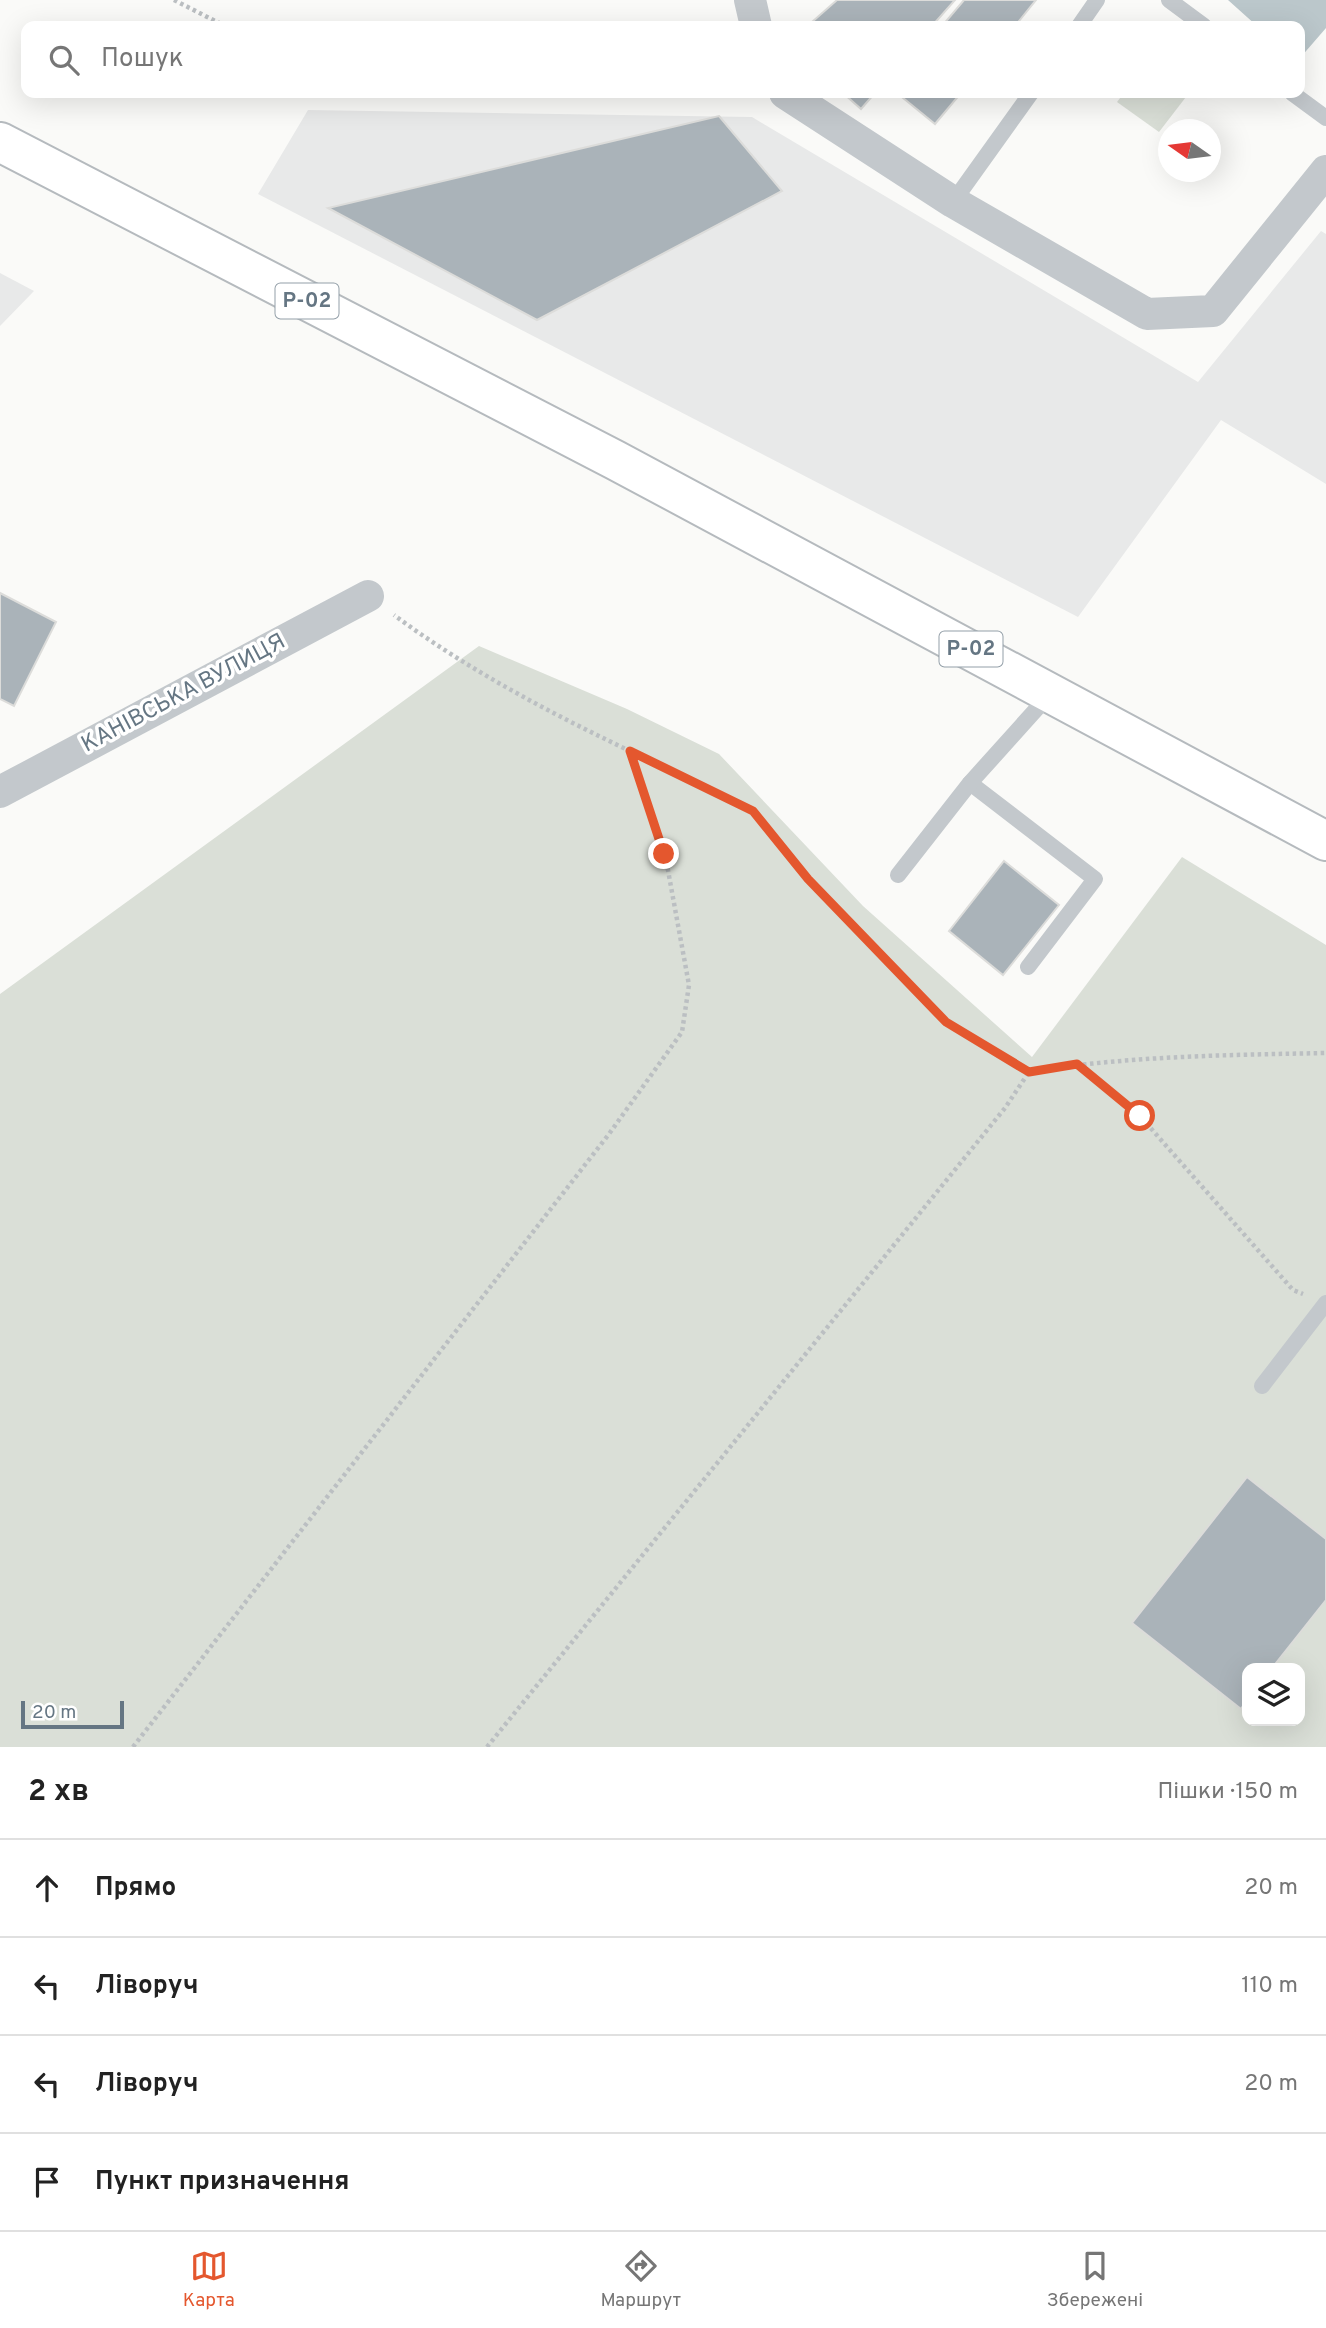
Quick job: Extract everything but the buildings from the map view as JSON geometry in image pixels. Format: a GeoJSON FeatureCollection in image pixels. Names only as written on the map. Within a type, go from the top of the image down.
{"type":"FeatureCollection","features":[{"type":"Feature","properties":{"kind":"main road","name":"Р-02"},"geometry":{"type":"LineString","coordinates":[[0,142],[615,460],[1326,841]]}},
{"type":"Feature","properties":{"kind":"street"},"geometry":{"type":"LineString","coordinates":[[793,98],[953,202],[1147,314],[1213,311],[1326,171]]}},
{"type":"Feature","properties":{"kind":"street","name":"КАНІВСЬКА ВУЛИЦЯ"},"geometry":{"type":"LineString","coordinates":[[0,792],[368,596]]}},
{"type":"Feature","properties":{"kind":"lane"},"geometry":{"type":"LineString","coordinates":[[1082,21],[1097,0]]}},
{"type":"Feature","properties":{"kind":"lane"},"geometry":{"type":"LineString","coordinates":[[1169,0],[1197,21]]}},
{"type":"Feature","properties":{"kind":"lane"},"geometry":{"type":"LineString","coordinates":[[953,202],[1027,98]]}},
{"type":"Feature","properties":{"kind":"lane"},"geometry":{"type":"LineString","coordinates":[[1299,98],[1326,118]]}},
{"type":"Feature","properties":{"kind":"lane"},"geometry":{"type":"LineString","coordinates":[[898,875],[970,783],[1052,692]]}},
{"type":"Feature","properties":{"kind":"lane"},"geometry":{"type":"LineString","coordinates":[[970,783],[1095,880],[1028,967]]}},
{"type":"Feature","properties":{"kind":"lane"},"geometry":{"type":"LineString","coordinates":[[1262,1386],[1321,1301]]}},
{"type":"Feature","properties":{"kind":"path"},"geometry":{"type":"LineString","coordinates":[[174,0],[215,21]]}},
{"type":"Feature","properties":{"kind":"path"},"geometry":{"type":"LineString","coordinates":[[368,596],[433,644],[556,716],[753,811],[808,879],[946,1022],[1029,1072],[1077,1064],[1165,1056],[1326,1053]]}},
{"type":"Feature","properties":{"kind":"path"},"geometry":{"type":"LineString","coordinates":[[133,1747],[609,1134],[682,1032],[689,985],[667,867],[630,751]]}},
{"type":"Feature","properties":{"kind":"path"},"geometry":{"type":"LineString","coordinates":[[1077,1064],[1140,1116],[1293,1290],[1321,1301]]}},
{"type":"Feature","properties":{"kind":"path"},"geometry":{"type":"LineString","coordinates":[[487,1747],[1004,1108],[1029,1072]]}},
{"type":"Feature","properties":{"kind":"shaded area"},"geometry":{"type":"Polygon","coordinates":[[[1228,0],[1326,0],[1326,28],[1305,52],[1305,21],[1251,21],[1228,0]]]}},
{"type":"Feature","properties":{"kind":"shaded area"},"geometry":{"type":"Polygon","coordinates":[[[1120,98],[1185,98],[1169,119],[1158,119],[1158,131],[1117,102],[1120,98]]]}},
{"type":"Feature","properties":{"kind":"shaded area"},"geometry":{"type":"Polygon","coordinates":[[[308,110],[752,117],[1198,382],[1321,231],[1326,234],[1326,484],[1221,420],[1078,617],[258,194],[308,110]]]}},
{"type":"Feature","properties":{"kind":"shaded area"},"geometry":{"type":"Polygon","coordinates":[[[0,273],[34,291],[0,326],[0,273]]]}},
{"type":"Feature","properties":{"kind":"shaded area"},"geometry":{"type":"Polygon","coordinates":[[[479,646],[627,709],[719,754],[863,906],[1032,1057],[1182,857],[1326,945],[1326,1747],[0,1747],[0,994],[479,646]]]}},
{"type":"Feature","properties":{"kind":"route"},"geometry":{"type":"LineString","coordinates":[[664,854],[630,751],[753,811],[808,879],[946,1022],[1029,1072],[1077,1064],[1140,1116]]}}]}
